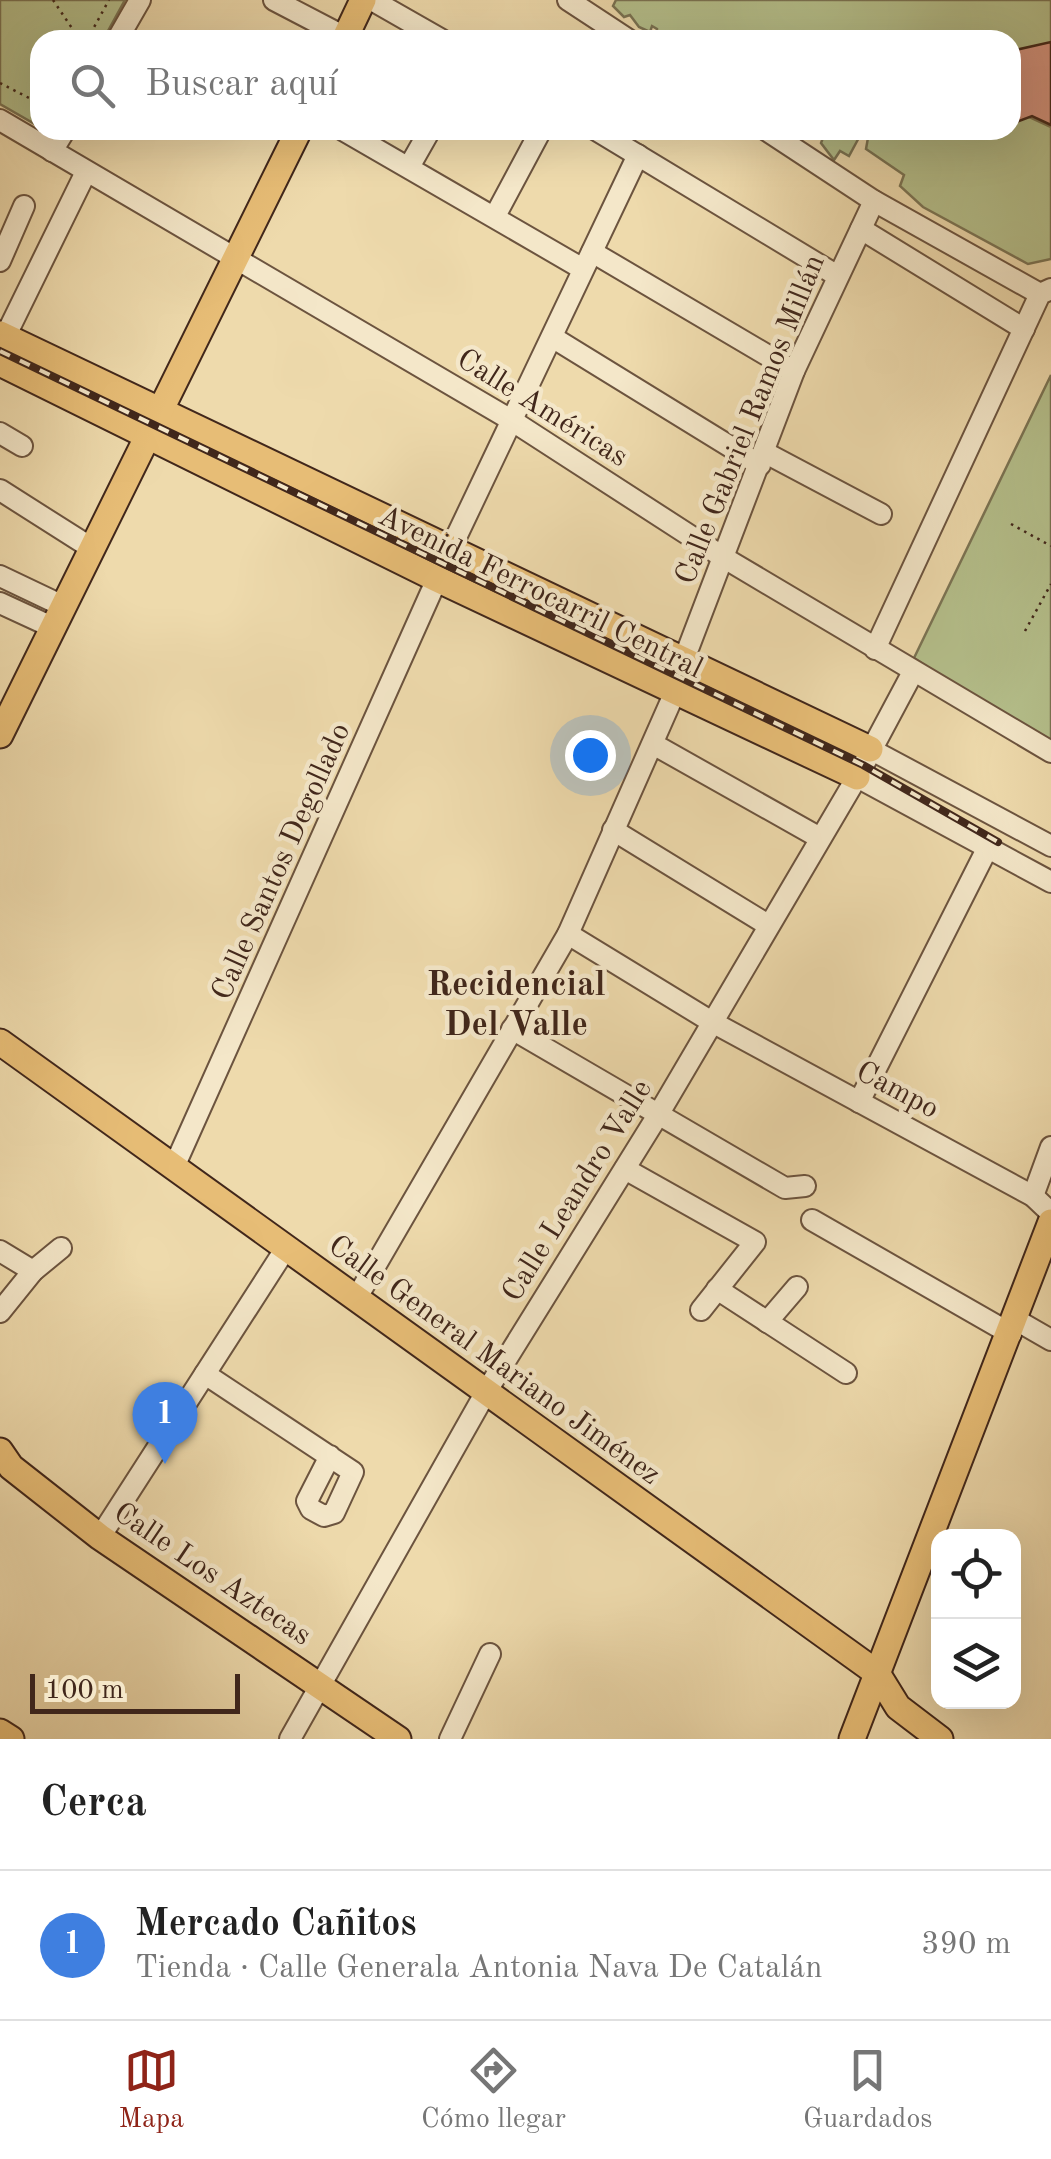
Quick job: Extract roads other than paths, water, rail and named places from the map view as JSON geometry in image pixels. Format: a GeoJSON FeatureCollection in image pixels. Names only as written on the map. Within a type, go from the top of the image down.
{"type":"FeatureCollection","features":[{"type":"Feature","properties":{"kind":"main road"},"geometry":{"type":"LineString","coordinates":[[348,30],[363,0]]}},
{"type":"Feature","properties":{"kind":"main road"},"geometry":{"type":"LineString","coordinates":[[0,735],[294,140]]}},
{"type":"Feature","properties":{"kind":"main road","name":"Avenida Ferrocarril Central"},"geometry":{"type":"LineString","coordinates":[[3,336],[160,407],[870,749]]}},
{"type":"Feature","properties":{"kind":"main road","name":"Avenida Ferrocarril Central"},"geometry":{"type":"LineString","coordinates":[[0,363],[147,432],[437,579],[857,777]]}},
{"type":"Feature","properties":{"kind":"main road","name":"Calle General Mariano Jiménez"},"geometry":{"type":"LineString","coordinates":[[0,1042],[877,1673],[898,1707],[940,1739]]}},
{"type":"Feature","properties":{"kind":"main road"},"geometry":{"type":"LineString","coordinates":[[852,1739],[1051,1222]]}},
{"type":"Feature","properties":{"kind":"main road","name":"Calle Los Aztecas"},"geometry":{"type":"LineString","coordinates":[[0,1451],[12,1467],[100,1537],[398,1739]]}},
{"type":"Feature","properties":{"kind":"main road"},"geometry":{"type":"LineString","coordinates":[[0,1732],[12,1739]]}},
{"type":"Feature","properties":{"kind":"street"},"geometry":{"type":"LineString","coordinates":[[123,30],[140,0]]}},
{"type":"Feature","properties":{"kind":"street"},"geometry":{"type":"LineString","coordinates":[[274,0],[329,30]]}},
{"type":"Feature","properties":{"kind":"street"},"geometry":{"type":"LineString","coordinates":[[372,0],[424,30]]}},
{"type":"Feature","properties":{"kind":"street"},"geometry":{"type":"LineString","coordinates":[[568,0],[613,30]]}},
{"type":"Feature","properties":{"kind":"street","name":"Calle Américas"},"geometry":{"type":"LineString","coordinates":[[0,120],[30,138]]}},
{"type":"Feature","properties":{"kind":"street","name":"Calle Américas"},"geometry":{"type":"LineString","coordinates":[[34,140],[511,420],[726,559],[1051,752]]}},
{"type":"Feature","properties":{"kind":"street"},"geometry":{"type":"LineString","coordinates":[[52,151],[59,140]]}},
{"type":"Feature","properties":{"kind":"street"},"geometry":{"type":"LineString","coordinates":[[361,140],[495,216],[587,260],[794,371]]}},
{"type":"Feature","properties":{"kind":"street"},"geometry":{"type":"LineString","coordinates":[[409,167],[424,140]]}},
{"type":"Feature","properties":{"kind":"street"},"geometry":{"type":"LineString","coordinates":[[495,216],[536,140]]}},
{"type":"Feature","properties":{"kind":"street"},"geometry":{"type":"LineString","coordinates":[[613,140],[836,276]]}},
{"type":"Feature","properties":{"kind":"street"},"geometry":{"type":"LineString","coordinates":[[781,140],[874,201],[1045,291],[875,649]]}},
{"type":"Feature","properties":{"kind":"street"},"geometry":{"type":"LineString","coordinates":[[450,550],[638,155]]}},
{"type":"Feature","properties":{"kind":"street"},"geometry":{"type":"LineString","coordinates":[[3,336],[86,172]]}},
{"type":"Feature","properties":{"kind":"street","name":"Calle Gabriel Ramos Millán"},"geometry":{"type":"LineString","coordinates":[[683,662],[726,559],[794,371],[874,201]]}},
{"type":"Feature","properties":{"kind":"street"},"geometry":{"type":"LineString","coordinates":[[0,261],[24,206]]}},
{"type":"Feature","properties":{"kind":"street"},"geometry":{"type":"LineString","coordinates":[[861,229],[1024,329]]}},
{"type":"Feature","properties":{"kind":"street"},"geometry":{"type":"LineString","coordinates":[[552,336],[762,458],[881,514]]}},
{"type":"Feature","properties":{"kind":"street"},"geometry":{"type":"LineString","coordinates":[[0,432],[22,446]]}},
{"type":"Feature","properties":{"kind":"street"},"geometry":{"type":"LineString","coordinates":[[0,490],[93,549]]}},
{"type":"Feature","properties":{"kind":"street"},"geometry":{"type":"LineString","coordinates":[[0,576],[57,617]]}},
{"type":"Feature","properties":{"kind":"street","name":"Calle Santos Degollado"},"geometry":{"type":"LineString","coordinates":[[174,1166],[437,579]]}},
{"type":"Feature","properties":{"kind":"street"},"geometry":{"type":"LineString","coordinates":[[0,602],[57,617]]}},
{"type":"Feature","properties":{"kind":"street","name":"Calle Leandro Valle"},"geometry":{"type":"LineString","coordinates":[[290,1739],[486,1392],[658,1115],[857,777],[913,672]]}},
{"type":"Feature","properties":{"kind":"street"},"geometry":{"type":"LineString","coordinates":[[356,1300],[568,934],[675,692]]}},
{"type":"Feature","properties":{"kind":"street"},"geometry":{"type":"LineString","coordinates":[[652,744],[820,838]]}},
{"type":"Feature","properties":{"kind":"street","name":"Avenida Ferrocarril Central"},"geometry":{"type":"LineString","coordinates":[[870,749],[1051,846]]}},
{"type":"Feature","properties":{"kind":"street","name":"Avenida Ferrocarril Central"},"geometry":{"type":"LineString","coordinates":[[857,777],[1051,882]]}},
{"type":"Feature","properties":{"kind":"street"},"geometry":{"type":"LineString","coordinates":[[613,830],[768,925]]}},
{"type":"Feature","properties":{"kind":"street"},"geometry":{"type":"LineString","coordinates":[[860,1102],[987,850]]}},
{"type":"Feature","properties":{"kind":"street","name":"Campo"},"geometry":{"type":"LineString","coordinates":[[568,934],[712,1022],[1034,1196],[1051,1213]]}},
{"type":"Feature","properties":{"kind":"street"},"geometry":{"type":"LineString","coordinates":[[512,1029],[786,1188],[804,1186]]}},
{"type":"Feature","properties":{"kind":"street"},"geometry":{"type":"LineString","coordinates":[[1034,1196],[1051,1147]]}},
{"type":"Feature","properties":{"kind":"street"},"geometry":{"type":"LineString","coordinates":[[625,1169],[755,1242],[701,1310]]}},
{"type":"Feature","properties":{"kind":"street"},"geometry":{"type":"LineString","coordinates":[[812,1220],[1013,1327],[1051,1340]]}},
{"type":"Feature","properties":{"kind":"street"},"geometry":{"type":"LineString","coordinates":[[0,1312],[33,1272],[61,1248]]}},
{"type":"Feature","properties":{"kind":"street"},"geometry":{"type":"LineString","coordinates":[[100,1537],[286,1248]]}},
{"type":"Feature","properties":{"kind":"street"},"geometry":{"type":"LineString","coordinates":[[0,1252],[33,1272]]}},
{"type":"Feature","properties":{"kind":"street"},"geometry":{"type":"LineString","coordinates":[[767,1322],[797,1287]]}},
{"type":"Feature","properties":{"kind":"street"},"geometry":{"type":"LineString","coordinates":[[717,1290],[846,1373]]}},
{"type":"Feature","properties":{"kind":"street"},"geometry":{"type":"LineString","coordinates":[[205,1374],[330,1456]]}},
{"type":"Feature","properties":{"kind":"street"},"geometry":{"type":"LineString","coordinates":[[450,1739],[490,1654]]}},
{"type":"Feature","properties":{"kind":"railway"},"geometry":{"type":"LineString","coordinates":[[0,351],[863,765],[998,842]]}},
{"type":"Feature","properties":{"kind":"place","name":"Mercado Cañitos"},"geometry":{"type":"Point","coordinates":[165,1464]}},
{"type":"Feature","properties":{"kind":"district","name":"Recidencial Del Valle"},"geometry":{"type":"Point","coordinates":[516,1003]}}]}
